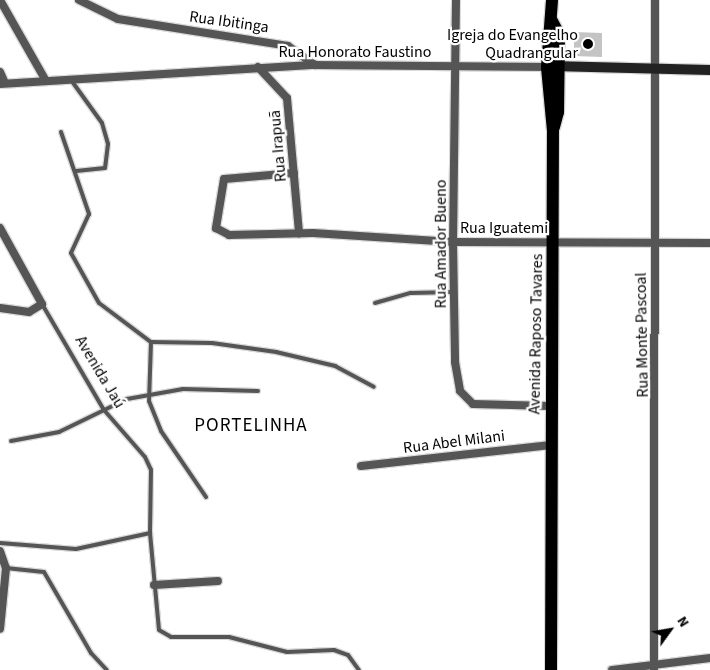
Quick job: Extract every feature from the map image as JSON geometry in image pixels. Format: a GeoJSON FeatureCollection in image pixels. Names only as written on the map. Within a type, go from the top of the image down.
{"type":"FeatureCollection","features":[{"type":"Feature","properties":{"kind":"main road","name":"Avenida Raposo Tavares"},"geometry":{"type":"LineString","coordinates":[[551,670],[550,406],[553,131],[558,112],[553,66],[559,34],[551,20],[552,0]]}},
{"type":"Feature","properties":{"kind":"street"},"geometry":{"type":"LineString","coordinates":[[0,0],[46,81]]}},
{"type":"Feature","properties":{"kind":"street","name":"Rua Ibitinga"},"geometry":{"type":"LineString","coordinates":[[79,0],[118,19],[288,46],[315,65]]}},
{"type":"Feature","properties":{"kind":"street","name":"Rua Amador Bueno"},"geometry":{"type":"LineString","coordinates":[[456,0],[453,242],[455,362],[460,391],[473,404],[550,406]]}},
{"type":"Feature","properties":{"kind":"street","name":"Rua Monte Pascoal"},"geometry":{"type":"LineString","coordinates":[[654,667],[654,245],[658,70],[655,0]]}},
{"type":"Feature","properties":{"kind":"street","name":"Rua Honorato Faustino"},"geometry":{"type":"LineString","coordinates":[[2,84],[315,65],[553,66],[710,70]]}},
{"type":"Feature","properties":{"kind":"street","name":"Rua Irapuã"},"geometry":{"type":"LineString","coordinates":[[258,67],[287,98],[299,233]]}},
{"type":"Feature","properties":{"kind":"street"},"geometry":{"type":"LineString","coordinates":[[0,72],[2,84]]}},
{"type":"Feature","properties":{"kind":"street","name":"Rua Iguatemi"},"geometry":{"type":"LineString","coordinates":[[294,173],[229,176],[220,185],[214,222],[220,232],[230,235],[299,233],[453,242],[553,241],[654,245],[710,244]]}},
{"type":"Feature","properties":{"kind":"street","name":"Avenida Jaú"},"geometry":{"type":"LineString","coordinates":[[0,228],[42,304]]}},
{"type":"Feature","properties":{"kind":"street"},"geometry":{"type":"LineString","coordinates":[[0,308],[30,312],[42,304]]}},
{"type":"Feature","properties":{"kind":"street","name":"Rua Abel Milani"},"geometry":{"type":"LineString","coordinates":[[361,466],[550,445]]}},
{"type":"Feature","properties":{"kind":"street"},"geometry":{"type":"LineString","coordinates":[[0,629],[6,568],[1,552]]}},
{"type":"Feature","properties":{"kind":"street"},"geometry":{"type":"LineString","coordinates":[[154,585],[218,581]]}},
{"type":"Feature","properties":{"kind":"street"},"geometry":{"type":"LineString","coordinates":[[612,670],[654,667],[710,658]]}},
{"type":"Feature","properties":{"kind":"lane"},"geometry":{"type":"LineString","coordinates":[[71,79],[102,123],[108,144],[105,168],[76,171]]}},
{"type":"Feature","properties":{"kind":"lane"},"geometry":{"type":"LineString","coordinates":[[61,132],[76,171],[89,214],[71,253],[99,303],[151,342],[212,343],[276,352],[335,366],[374,387]]}},
{"type":"Feature","properties":{"kind":"lane"},"geometry":{"type":"LineString","coordinates":[[375,303],[411,293],[455,292]]}},
{"type":"Feature","properties":{"kind":"lane","name":"Avenida Jaú"},"geometry":{"type":"LineString","coordinates":[[42,304],[104,410],[145,456],[151,470],[150,533],[154,585],[163,634],[229,637],[287,652],[334,650],[348,656],[359,670]]}},
{"type":"Feature","properties":{"kind":"lane"},"geometry":{"type":"LineString","coordinates":[[151,342],[149,395],[161,431],[206,497]]}},
{"type":"Feature","properties":{"kind":"lane"},"geometry":{"type":"LineString","coordinates":[[10,441],[59,432],[104,410],[149,395],[183,389],[258,391]]}},
{"type":"Feature","properties":{"kind":"lane"},"geometry":{"type":"LineString","coordinates":[[0,543],[76,549],[150,533]]}},
{"type":"Feature","properties":{"kind":"lane"},"geometry":{"type":"LineString","coordinates":[[6,568],[44,572],[91,653],[107,670]]}},
{"type":"Feature","properties":{"kind":"building","name":"Igreja do Evangelho Quadrangular"},"geometry":{"type":"Polygon","coordinates":[[[574,32],[602,33],[602,57],[574,56],[574,32]]]}},
{"type":"Feature","properties":{"kind":"place","name":"Igreja do Evangelho Quadrangular"},"geometry":{"type":"Point","coordinates":[588,44]}},
{"type":"Feature","properties":{"kind":"district","name":"PORTELINHA"},"geometry":{"type":"Point","coordinates":[251,426]}}]}
